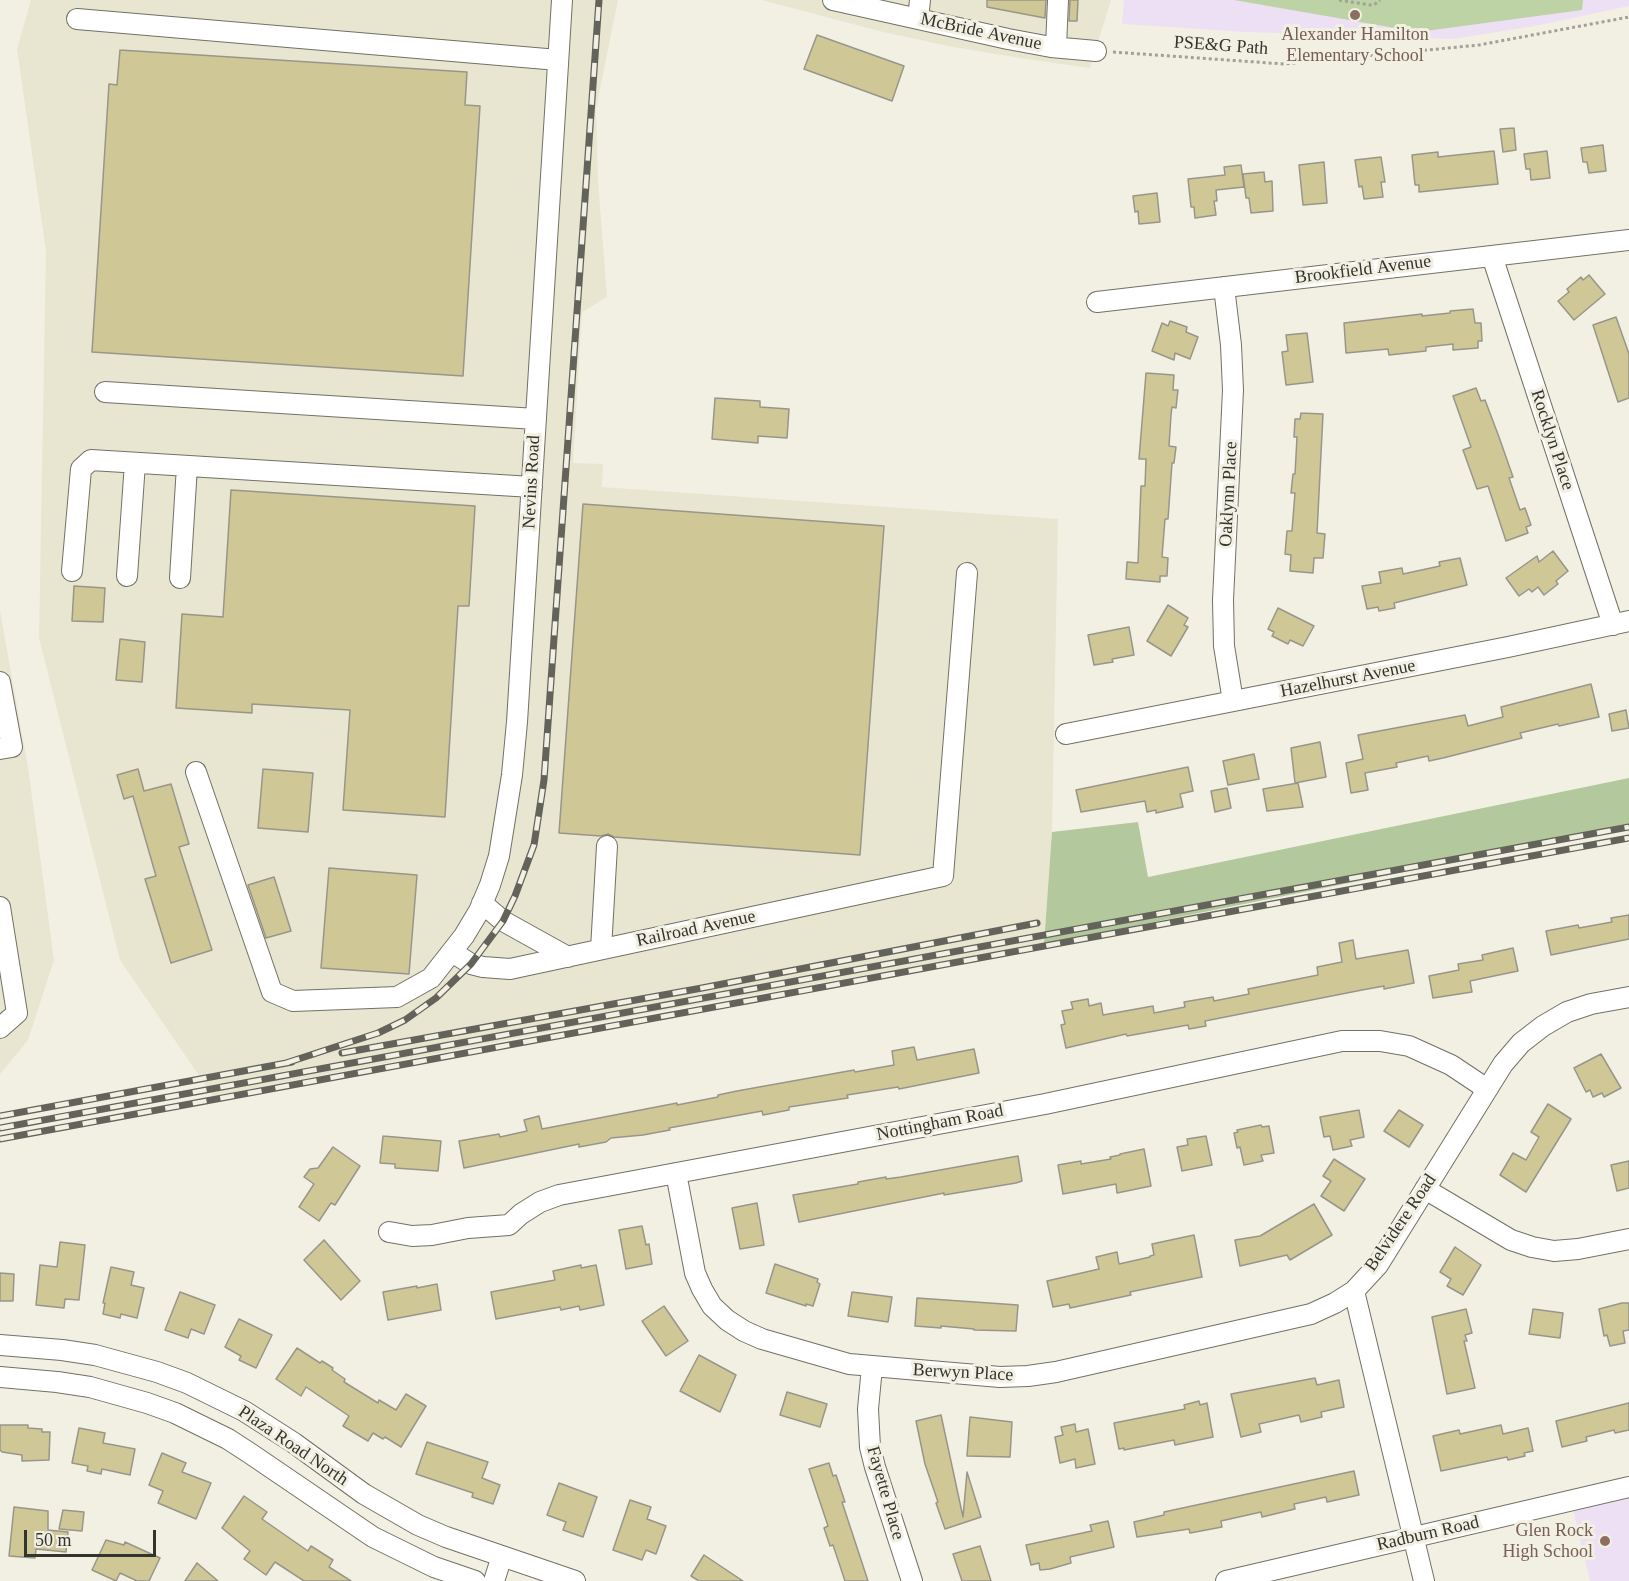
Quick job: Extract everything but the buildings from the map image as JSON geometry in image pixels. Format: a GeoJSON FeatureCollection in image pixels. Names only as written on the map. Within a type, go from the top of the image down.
{"type":"FeatureCollection","features":[{"type":"Feature","properties":{"kind":"street","name":"Nevins Road"},"geometry":{"type":"LineString","coordinates":[[196,772],[272,993],[293,1001],[397,996],[431,978],[452,952],[482,903],[499,856],[512,775],[518,711],[562,0]]}},
{"type":"Feature","properties":{"kind":"street","name":"McBride Avenue"},"geometry":{"type":"LineString","coordinates":[[833,0],[919,10],[1008,39],[1096,51]]}},
{"type":"Feature","properties":{"kind":"street"},"geometry":{"type":"LineString","coordinates":[[1056,47],[1058,0]]}},
{"type":"Feature","properties":{"kind":"street"},"geometry":{"type":"LineString","coordinates":[[76,18],[558,60]]}},
{"type":"Feature","properties":{"kind":"street","name":"Brookfield Avenue"},"geometry":{"type":"LineString","coordinates":[[1097,302],[1629,240]]}},
{"type":"Feature","properties":{"kind":"street","name":"Rocklyn Place"},"geometry":{"type":"LineString","coordinates":[[1492,256],[1621,623]]}},
{"type":"Feature","properties":{"kind":"street","name":"Oaklynn Place"},"geometry":{"type":"LineString","coordinates":[[1224,287],[1232,345],[1233,390],[1223,600],[1224,646],[1233,701]]}},
{"type":"Feature","properties":{"kind":"street"},"geometry":{"type":"LineString","coordinates":[[105,392],[536,419]]}},
{"type":"Feature","properties":{"kind":"street"},"geometry":{"type":"LineString","coordinates":[[72,571],[81,469],[91,460],[532,487]]}},
{"type":"Feature","properties":{"kind":"street"},"geometry":{"type":"LineString","coordinates":[[127,576],[135,463]]}},
{"type":"Feature","properties":{"kind":"street"},"geometry":{"type":"LineString","coordinates":[[180,579],[187,466]]}},
{"type":"Feature","properties":{"kind":"street","name":"Railroad Avenue"},"geometry":{"type":"LineString","coordinates":[[452,952],[471,964],[510,969],[943,876],[967,573]]}},
{"type":"Feature","properties":{"kind":"street","name":"Hazelhurst Avenue"},"geometry":{"type":"LineString","coordinates":[[1066,734],[1621,623]]}},
{"type":"Feature","properties":{"kind":"street"},"geometry":{"type":"LineString","coordinates":[[0,682],[6,748]]}},
{"type":"Feature","properties":{"kind":"street"},"geometry":{"type":"LineString","coordinates":[[601,950],[607,846]]}},
{"type":"Feature","properties":{"kind":"street"},"geometry":{"type":"LineString","coordinates":[[482,903],[503,921],[568,957]]}},
{"type":"Feature","properties":{"kind":"street"},"geometry":{"type":"LineString","coordinates":[[0,907],[17,1013],[0,1028]]}},
{"type":"Feature","properties":{"kind":"street","name":"Belvidere Road"},"geometry":{"type":"LineString","coordinates":[[1424,1581],[1354,1291],[1378,1265],[1487,1089],[1521,1043],[1543,1026],[1567,1012],[1591,1004],[1629,997]]}},
{"type":"Feature","properties":{"kind":"street","name":"Nottingham Road"},"geometry":{"type":"LineString","coordinates":[[389,1232],[412,1236],[432,1235],[468,1228],[509,1225],[540,1202],[559,1195],[1045,1104],[1342,1041],[1380,1041],[1409,1046],[1451,1065],[1487,1089]]}},
{"type":"Feature","properties":{"kind":"street","name":"Berwyn Place"},"geometry":{"type":"LineString","coordinates":[[676,1173],[696,1273],[712,1306],[744,1331],[826,1359],[872,1367],[1000,1377],[1028,1376],[1056,1372],[1311,1314],[1354,1291]]}},
{"type":"Feature","properties":{"kind":"street"},"geometry":{"type":"LineString","coordinates":[[1425,1189],[1511,1240],[1532,1247],[1554,1251],[1578,1249],[1629,1239]]}},
{"type":"Feature","properties":{"kind":"street","name":"Plaza Road North"},"geometry":{"type":"LineString","coordinates":[[0,1345],[95,1355],[157,1372],[214,1396],[269,1427],[389,1509],[446,1537],[574,1581]]}},
{"type":"Feature","properties":{"kind":"street"},"geometry":{"type":"LineString","coordinates":[[90,1387],[95,1355]]}},
{"type":"Feature","properties":{"kind":"street","name":"Fayette Place"},"geometry":{"type":"LineString","coordinates":[[872,1367],[868,1409],[870,1447],[912,1581]]}},
{"type":"Feature","properties":{"kind":"street","name":"Plaza Road North"},"geometry":{"type":"LineString","coordinates":[[0,1377],[90,1387],[147,1402],[200,1425],[251,1454],[373,1537],[434,1567],[475,1581]]}},
{"type":"Feature","properties":{"kind":"street","name":"Radburn Road"},"geometry":{"type":"LineString","coordinates":[[1226,1581],[1629,1487]]}},
{"type":"Feature","properties":{"kind":"street"},"geometry":{"type":"LineString","coordinates":[[494,1581],[502,1556]]}},
{"type":"Feature","properties":{"kind":"path"},"geometry":{"type":"LineString","coordinates":[[1339,0],[1364,5],[1374,5],[1380,0]]}},
{"type":"Feature","properties":{"kind":"path","name":"PSE&G Path"},"geometry":{"type":"LineString","coordinates":[[1096,51],[1284,64],[1479,45],[1629,17]]}},
{"type":"Feature","properties":{"kind":"shaded area"},"geometry":{"type":"Polygon","coordinates":[[[31,0],[618,0],[596,109],[598,181],[607,297],[582,312],[573,463],[603,464],[602,487],[1058,519],[1052,832],[1044,944],[654,1012],[213,1096],[120,960],[39,638],[46,251],[17,49],[31,0]]]}},
{"type":"Feature","properties":{"kind":"shaded area"},"geometry":{"type":"Polygon","coordinates":[[[762,0],[1111,0],[1090,68],[948,46],[879,31],[762,0]]]}},
{"type":"Feature","properties":{"kind":"shaded area","name":"Alexander Hamilton Elementary School"},"geometry":{"type":"Polygon","coordinates":[[[1124,0],[1629,0],[1629,6],[1535,26],[1453,39],[1246,32],[1122,24],[1124,0]]]}},
{"type":"Feature","properties":{"kind":"shaded area"},"geometry":{"type":"Polygon","coordinates":[[[0,611],[28,767],[54,960],[28,1040],[0,1074],[0,611]]]}},
{"type":"Feature","properties":{"kind":"shaded area","name":"Glen Rock High School"},"geometry":{"type":"Polygon","coordinates":[[[1629,1487],[1629,1581],[1590,1581],[1571,1501],[1629,1487]]]}},
{"type":"Feature","properties":{"kind":"green space"},"geometry":{"type":"Polygon","coordinates":[[[1234,0],[1583,0],[1582,10],[1418,32],[1234,0]]]}},
{"type":"Feature","properties":{"kind":"green space"},"geometry":{"type":"Polygon","coordinates":[[[1629,778],[1629,827],[1044,944],[1052,832],[1138,822],[1148,877],[1629,778]]]}},
{"type":"Feature","properties":{"kind":"railway"},"geometry":{"type":"LineString","coordinates":[[286,1063],[378,1033],[405,1020],[436,998],[471,964],[503,921],[534,845],[544,780],[599,0]]}},
{"type":"Feature","properties":{"kind":"railway"},"geometry":{"type":"LineString","coordinates":[[0,1128],[1629,827]]}},
{"type":"Feature","properties":{"kind":"railway"},"geometry":{"type":"LineString","coordinates":[[0,1139],[1629,838]]}},
{"type":"Feature","properties":{"kind":"railway"},"geometry":{"type":"LineString","coordinates":[[342,1053],[702,988],[1037,923]]}},
{"type":"Feature","properties":{"kind":"railway"},"geometry":{"type":"LineString","coordinates":[[0,1116],[292,1062]]}},
{"type":"Feature","properties":{"kind":"place","name":"Alexander Hamilton Elementary School"},"geometry":{"type":"Point","coordinates":[1355,15]}},
{"type":"Feature","properties":{"kind":"place","name":"Glen Rock High School"},"geometry":{"type":"Point","coordinates":[1605,1541]}}]}
